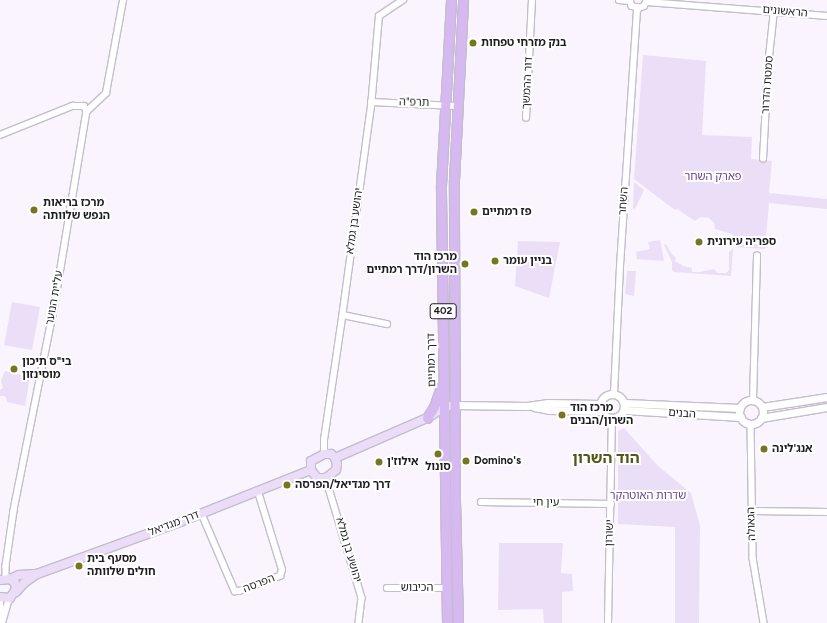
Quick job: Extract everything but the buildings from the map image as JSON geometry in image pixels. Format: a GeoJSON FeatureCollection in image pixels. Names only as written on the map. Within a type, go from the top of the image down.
{"type":"FeatureCollection","features":[{"type":"Feature","properties":{"kind":"main road","name":"דרך רמתיים"},"geometry":{"type":"LineString","coordinates":[[447,623],[441,185],[451,0]]}},
{"type":"Feature","properties":{"kind":"main road","name":"דרך רמתיים"},"geometry":{"type":"LineString","coordinates":[[458,623],[454,405],[454,180],[456,106],[462,0]]}},
{"type":"Feature","properties":{"kind":"main road"},"geometry":{"type":"LineString","coordinates":[[427,418],[438,398],[444,373]]}},
{"type":"Feature","properties":{"kind":"main road"},"geometry":{"type":"LineString","coordinates":[[335,458],[427,418],[444,407],[454,405]]}},
{"type":"Feature","properties":{"kind":"main road"},"geometry":{"type":"LineString","coordinates":[[427,418],[435,417],[442,423],[445,433]]}},
{"type":"Feature","properties":{"kind":"main road"},"geometry":{"type":"LineString","coordinates":[[324,454],[331,454],[335,458],[337,464],[336,470],[326,478],[317,478],[312,474],[311,461],[324,454]]}},
{"type":"Feature","properties":{"kind":"main road","name":"דרך מגדיאל"},"geometry":{"type":"LineString","coordinates":[[14,595],[24,583],[37,574],[202,514],[311,470]]}},
{"type":"Feature","properties":{"kind":"main road","name":"דרך מגדיאל"},"geometry":{"type":"LineString","coordinates":[[5,579],[19,575],[37,574]]}},
{"type":"Feature","properties":{"kind":"main road"},"geometry":{"type":"LineString","coordinates":[[0,597],[7,599],[14,595],[15,583],[5,579]]}},
{"type":"Feature","properties":{"kind":"street"},"geometry":{"type":"LineString","coordinates":[[0,135],[72,106],[84,106],[87,112],[106,93],[123,0]]}},
{"type":"Feature","properties":{"kind":"street","name":"יהושע בן גמלא"},"geometry":{"type":"LineString","coordinates":[[324,454],[324,440],[343,316],[371,102],[378,16],[403,0]]}},
{"type":"Feature","properties":{"kind":"street","name":"דור ההמשך"},"geometry":{"type":"LineString","coordinates":[[526,118],[532,0]]}},
{"type":"Feature","properties":{"kind":"street"},"geometry":{"type":"LineString","coordinates":[[619,0],[630,0],[632,6],[637,8],[644,6],[647,1]]}},
{"type":"Feature","properties":{"kind":"street","name":"הראשונים"},"geometry":{"type":"LineString","coordinates":[[647,1],[827,16]]}},
{"type":"Feature","properties":{"kind":"street","name":"השחר"},"geometry":{"type":"LineString","coordinates":[[614,394],[620,258],[637,8]]}},
{"type":"Feature","properties":{"kind":"street","name":"סמטת הדרור"},"geometry":{"type":"LineString","coordinates":[[763,159],[768,66],[774,11]]}},
{"type":"Feature","properties":{"kind":"street","name":"תרפ\"ה"},"geometry":{"type":"LineString","coordinates":[[371,102],[456,106]]}},
{"type":"Feature","properties":{"kind":"street","name":"עליית הנוער"},"geometry":{"type":"LineString","coordinates":[[5,579],[14,511],[54,310],[87,112]]}},
{"type":"Feature","properties":{"kind":"street"},"geometry":{"type":"LineString","coordinates":[[753,400],[757,256]]}},
{"type":"Feature","properties":{"kind":"street"},"geometry":{"type":"LineString","coordinates":[[343,316],[386,324]]}},
{"type":"Feature","properties":{"kind":"street"},"geometry":{"type":"LineString","coordinates":[[614,394],[621,397],[624,407],[620,416],[612,419],[606,417],[601,407],[606,396],[614,394]]}},
{"type":"Feature","properties":{"kind":"street"},"geometry":{"type":"LineString","coordinates":[[753,400],[762,407],[827,397]]}},
{"type":"Feature","properties":{"kind":"street"},"geometry":{"type":"LineString","coordinates":[[753,400],[745,402],[740,408],[740,418],[751,424],[757,422],[761,418],[827,407]]}},
{"type":"Feature","properties":{"kind":"street"},"geometry":{"type":"LineString","coordinates":[[454,405],[527,406],[548,403],[601,407]]}},
{"type":"Feature","properties":{"kind":"street","name":"הבנים"},"geometry":{"type":"LineString","coordinates":[[624,407],[740,408]]}},
{"type":"Feature","properties":{"kind":"street","name":"הבנים"},"geometry":{"type":"LineString","coordinates":[[624,407],[740,418]]}},
{"type":"Feature","properties":{"kind":"street"},"geometry":{"type":"LineString","coordinates":[[761,418],[762,407]]}},
{"type":"Feature","properties":{"kind":"street","name":"ישורון"},"geometry":{"type":"LineString","coordinates":[[608,623],[612,419]]}},
{"type":"Feature","properties":{"kind":"street","name":"הגאולה"},"geometry":{"type":"LineString","coordinates":[[751,424],[754,558],[764,623]]}},
{"type":"Feature","properties":{"kind":"street","name":"יהושע בן גמלא"},"geometry":{"type":"LineString","coordinates":[[326,478],[362,598],[359,623]]}},
{"type":"Feature","properties":{"kind":"street","name":"הפרסה"},"geometry":{"type":"LineString","coordinates":[[202,514],[235,591],[239,591],[280,576],[282,570],[258,492]]}},
{"type":"Feature","properties":{"kind":"street","name":"עין חי"},"geometry":{"type":"LineString","coordinates":[[481,502],[611,504]]}},
{"type":"Feature","properties":{"kind":"street"},"geometry":{"type":"LineString","coordinates":[[752,511],[827,512]]}},
{"type":"Feature","properties":{"kind":"street","name":"הכיבוש"},"geometry":{"type":"LineString","coordinates":[[387,588],[447,588]]}},
{"type":"Feature","properties":{"kind":"street"},"geometry":{"type":"LineString","coordinates":[[2,622],[8,602],[14,595]]}},
{"type":"Feature","properties":{"kind":"street"},"geometry":{"type":"LineString","coordinates":[[0,597],[2,622]]}},
{"type":"Feature","properties":{"kind":"green space","name":"פארק השחר"},"geometry":{"type":"Polygon","coordinates":[[[643,55],[706,61],[702,135],[752,137],[751,159],[772,161],[769,193],[827,199],[827,209],[769,203],[765,249],[735,247],[735,239],[732,234],[715,229],[714,223],[709,218],[701,217],[695,221],[677,209],[675,210],[634,179],[643,55]]]}},
{"type":"Feature","properties":{"kind":"green space"},"geometry":{"type":"Polygon","coordinates":[[[634,182],[644,190],[635,209],[633,208],[634,182]]]}},
{"type":"Feature","properties":{"kind":"green space"},"geometry":{"type":"Polygon","coordinates":[[[660,240],[664,261],[637,259],[636,252],[650,249],[648,242],[660,240]]]}},
{"type":"Feature","properties":{"kind":"green space"},"geometry":{"type":"Polygon","coordinates":[[[518,241],[560,242],[549,298],[515,286],[518,241]]]}},
{"type":"Feature","properties":{"kind":"green space"},"geometry":{"type":"Polygon","coordinates":[[[666,244],[676,258],[675,261],[683,266],[692,268],[692,272],[714,269],[717,273],[726,273],[729,270],[729,252],[733,249],[731,276],[674,272],[672,270],[672,262],[664,245],[666,244]]]}},
{"type":"Feature","properties":{"kind":"green space"},"geometry":{"type":"Polygon","coordinates":[[[627,271],[636,271],[634,296],[625,294],[627,271]]]}},
{"type":"Feature","properties":{"kind":"green space"},"geometry":{"type":"Polygon","coordinates":[[[12,302],[40,307],[32,350],[4,345],[12,302]]]}},
{"type":"Feature","properties":{"kind":"green space"},"geometry":{"type":"Polygon","coordinates":[[[5,371],[25,376],[28,371],[31,371],[25,406],[7,402],[5,396],[0,396],[0,390],[3,388],[1,380],[5,371]]]}},
{"type":"Feature","properties":{"kind":"green space","name":"שדרות האוטהקר"},"geometry":{"type":"Polygon","coordinates":[[[624,428],[658,466],[691,493],[700,526],[699,623],[675,623],[675,527],[618,524],[618,431],[624,428]]]}},
{"type":"Feature","properties":{"kind":"green space"},"geometry":{"type":"Polygon","coordinates":[[[499,543],[563,543],[561,573],[572,574],[573,591],[562,592],[562,623],[544,623],[543,609],[498,610],[499,543]]]}},
{"type":"Feature","properties":{"kind":"place","name":"בנק מזרחי טפחות"},"geometry":{"type":"Point","coordinates":[473,43]}},
{"type":"Feature","properties":{"kind":"place","name":"מרכז בריאות הנפש שלוותה"},"geometry":{"type":"Point","coordinates":[34,210]}},
{"type":"Feature","properties":{"kind":"place","name":"פז רמתיים"},"geometry":{"type":"Point","coordinates":[474,212]}},
{"type":"Feature","properties":{"kind":"place","name":"ספריה עירונית"},"geometry":{"type":"Point","coordinates":[699,242]}},
{"type":"Feature","properties":{"kind":"place","name":"בניין עומר"},"geometry":{"type":"Point","coordinates":[495,261]}},
{"type":"Feature","properties":{"kind":"place","name":"מרכז הוד השרון/דרך רמתיים"},"geometry":{"type":"Point","coordinates":[465,264]}},
{"type":"Feature","properties":{"kind":"place","name":"בי\"ס תיכון מוסינזון"},"geometry":{"type":"Point","coordinates":[14,369]}},
{"type":"Feature","properties":{"kind":"place","name":"מרכז הוד השרון/הבנים"},"geometry":{"type":"Point","coordinates":[562,415]}},
{"type":"Feature","properties":{"kind":"place","name":"אנג'לינה"},"geometry":{"type":"Point","coordinates":[764,449]}},
{"type":"Feature","properties":{"kind":"place","name":"סונול"},"geometry":{"type":"Point","coordinates":[438,454]}},
{"type":"Feature","properties":{"kind":"place","name":"Domino's"},"geometry":{"type":"Point","coordinates":[466,461]}},
{"type":"Feature","properties":{"kind":"place","name":"אילוז'ן"},"geometry":{"type":"Point","coordinates":[379,462]}},
{"type":"Feature","properties":{"kind":"place","name":"דרך מגדיאל/הפרסה"},"geometry":{"type":"Point","coordinates":[287,485]}},
{"type":"Feature","properties":{"kind":"place","name":"מסעף בית חולים שלוותה"},"geometry":{"type":"Point","coordinates":[79,566]}},
{"type":"Feature","properties":{"kind":"district","name":"הוד השרון"},"geometry":{"type":"Point","coordinates":[606,459]}}]}
